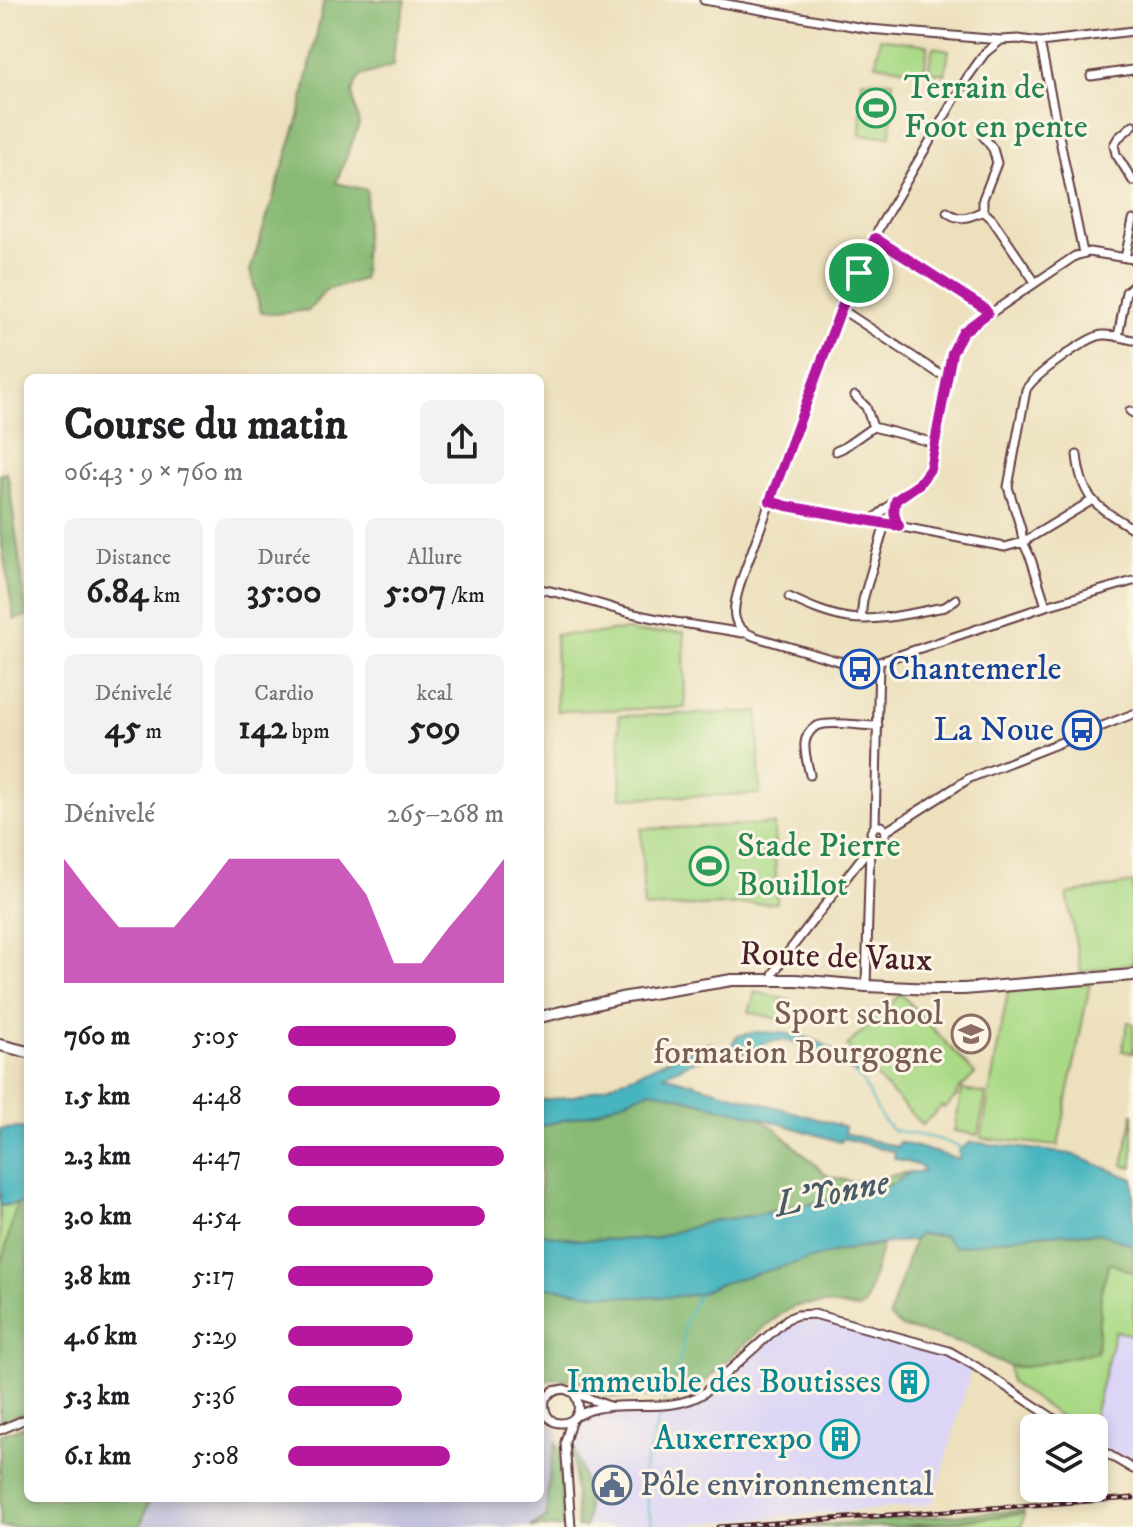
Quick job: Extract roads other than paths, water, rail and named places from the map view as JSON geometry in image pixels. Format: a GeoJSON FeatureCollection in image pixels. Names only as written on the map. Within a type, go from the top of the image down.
{"type":"FeatureCollection","features":[{"type":"Feature","properties":{"kind":"street"},"geometry":{"type":"LineString","coordinates":[[704,0],[869,29],[1001,40],[1040,42],[1133,31]]}},
{"type":"Feature","properties":{"kind":"street"},"geometry":{"type":"LineString","coordinates":[[745,633],[735,619],[738,592],[841,309],[875,238],[967,78],[985,53],[1001,40]]}},
{"type":"Feature","properties":{"kind":"street"},"geometry":{"type":"LineString","coordinates":[[1040,42],[1083,253]]}},
{"type":"Feature","properties":{"kind":"street"},"geometry":{"type":"LineString","coordinates":[[1091,76],[1133,70]]}},
{"type":"Feature","properties":{"kind":"street"},"geometry":{"type":"LineString","coordinates":[[1133,125],[1114,145],[1116,154],[1133,181]]}},
{"type":"Feature","properties":{"kind":"street"},"geometry":{"type":"LineString","coordinates":[[983,136],[993,149],[997,163],[983,199],[983,211],[992,219],[1035,282]]}},
{"type":"Feature","properties":{"kind":"street"},"geometry":{"type":"LineString","coordinates":[[947,212],[960,219],[983,211]]}},
{"type":"Feature","properties":{"kind":"street"},"geometry":{"type":"LineString","coordinates":[[870,522],[925,478],[930,469],[946,375],[952,353],[963,332],[1071,257],[1083,253],[1129,259],[1133,220]]}},
{"type":"Feature","properties":{"kind":"street"},"geometry":{"type":"LineString","coordinates":[[875,238],[988,313]]}},
{"type":"Feature","properties":{"kind":"street"},"geometry":{"type":"LineString","coordinates":[[1118,337],[1126,292],[1133,286]]}},
{"type":"Feature","properties":{"kind":"street"},"geometry":{"type":"LineString","coordinates":[[841,309],[938,373],[946,375]]}},
{"type":"Feature","properties":{"kind":"street"},"geometry":{"type":"LineString","coordinates":[[1046,606],[1023,542],[1008,487],[1026,390],[1035,378],[1092,338],[1104,335],[1133,340]]}},
{"type":"Feature","properties":{"kind":"street"},"geometry":{"type":"LineString","coordinates":[[855,396],[866,407],[873,427]]}},
{"type":"Feature","properties":{"kind":"street"},"geometry":{"type":"LineString","coordinates":[[836,451],[873,427],[935,443]]}},
{"type":"Feature","properties":{"kind":"street"},"geometry":{"type":"LineString","coordinates":[[1077,455],[1079,474],[1091,501],[1132,528]]}},
{"type":"Feature","properties":{"kind":"street"},"geometry":{"type":"LineString","coordinates":[[896,500],[893,510],[899,526]]}},
{"type":"Feature","properties":{"kind":"street"},"geometry":{"type":"LineString","coordinates":[[770,501],[1005,547],[1023,542],[1091,501]]}},
{"type":"Feature","properties":{"kind":"street"},"geometry":{"type":"LineString","coordinates":[[861,619],[863,600],[885,524]]}},
{"type":"Feature","properties":{"kind":"street"},"geometry":{"type":"LineString","coordinates":[[544,590],[658,619],[745,633],[838,661],[860,664],[879,662],[1046,606],[1133,581]]}},
{"type":"Feature","properties":{"kind":"street"},"geometry":{"type":"LineString","coordinates":[[789,597],[810,607],[861,619],[945,607],[956,599]]}},
{"type":"Feature","properties":{"kind":"street"},"geometry":{"type":"LineString","coordinates":[[866,986],[871,832],[875,826],[879,662]]}},
{"type":"Feature","properties":{"kind":"street"},"geometry":{"type":"LineString","coordinates":[[773,980],[773,974],[786,955],[872,843],[882,839],[885,832],[970,778],[1133,714]]}},
{"type":"Feature","properties":{"kind":"street"},"geometry":{"type":"LineString","coordinates":[[810,775],[805,744],[807,735],[814,727],[824,724],[878,726]]}},
{"type":"Feature","properties":{"kind":"street"},"geometry":{"type":"LineString","coordinates":[[875,826],[881,826],[885,832]]}},
{"type":"Feature","properties":{"kind":"street","name":"Route de Vaux"},"geometry":{"type":"LineString","coordinates":[[544,1016],[602,1002],[732,980],[796,980],[912,989],[964,989],[1133,975]]}},
{"type":"Feature","properties":{"kind":"street"},"geometry":{"type":"LineString","coordinates":[[0,1045],[24,1051]]}},
{"type":"Feature","properties":{"kind":"street"},"geometry":{"type":"LineString","coordinates":[[557,1423],[595,1409],[684,1403],[704,1393],[787,1319],[814,1314],[949,1351],[1047,1414]]}},
{"type":"Feature","properties":{"kind":"street"},"geometry":{"type":"LineString","coordinates":[[544,1400],[553,1391],[564,1389],[611,1407]]}},
{"type":"Feature","properties":{"kind":"street"},"geometry":{"type":"LineString","coordinates":[[565,1442],[579,1404],[574,1394]]}},
{"type":"Feature","properties":{"kind":"street"},"geometry":{"type":"LineString","coordinates":[[544,1416],[557,1423],[565,1442],[571,1527]]}},
{"type":"Feature","properties":{"kind":"street"},"geometry":{"type":"LineString","coordinates":[[0,1430],[24,1420]]}},
{"type":"Feature","properties":{"kind":"street"},"geometry":{"type":"LineString","coordinates":[[1108,1454],[1133,1469]]}},
{"type":"Feature","properties":{"kind":"water"},"geometry":{"type":"Polygon","coordinates":[[[757,1032],[814,1040],[833,1050],[862,1074],[856,1074],[804,1046],[781,1040],[767,1042],[735,1055],[733,1042],[737,1036],[757,1032]]]}},
{"type":"Feature","properties":{"kind":"water"},"geometry":{"type":"Polygon","coordinates":[[[712,1043],[717,1053],[664,1075],[845,1127],[844,1133],[897,1147],[899,1142],[958,1159],[958,1151],[971,1142],[1071,1154],[1133,1179],[1133,1245],[1099,1233],[1036,1234],[955,1247],[944,1236],[919,1234],[914,1240],[839,1251],[719,1284],[697,1294],[638,1297],[544,1287],[544,1235],[581,1240],[652,1239],[711,1221],[826,1201],[893,1184],[910,1172],[924,1170],[923,1167],[894,1158],[895,1152],[843,1138],[841,1142],[652,1090],[592,1113],[544,1125],[544,1100],[573,1096],[627,1078],[712,1043]]]}},
{"type":"Feature","properties":{"kind":"water"},"geometry":{"type":"Polygon","coordinates":[[[24,1128],[24,1203],[0,1206],[0,1129],[24,1128]]]}},
{"type":"Feature","properties":{"kind":"waterway"},"geometry":{"type":"LineString","coordinates":[[855,1074],[892,1130],[938,1139],[963,1148]]}},
{"type":"Feature","properties":{"kind":"waterway"},"geometry":{"type":"LineString","coordinates":[[664,1402],[682,1354],[684,1325],[698,1295]]}},
{"type":"Feature","properties":{"kind":"waterway"},"geometry":{"type":"LineString","coordinates":[[652,1527],[642,1475],[662,1408]]}},
{"type":"Feature","properties":{"kind":"railway"},"geometry":{"type":"LineString","coordinates":[[718,1527],[1133,1498]]}},
{"type":"Feature","properties":{"kind":"place","name":"Terrain de Foot en pente"},"geometry":{"type":"Point","coordinates":[876,108]}},
{"type":"Feature","properties":{"kind":"place","name":"Chantemerle"},"geometry":{"type":"Point","coordinates":[860,669]}},
{"type":"Feature","properties":{"kind":"place","name":"La Noue"},"geometry":{"type":"Point","coordinates":[1082,730]}},
{"type":"Feature","properties":{"kind":"place","name":"Stade Pierre Bouillot"},"geometry":{"type":"Point","coordinates":[709,866]}},
{"type":"Feature","properties":{"kind":"place","name":"Sport school formation Bourgogne"},"geometry":{"type":"Point","coordinates":[971,1034]}},
{"type":"Feature","properties":{"kind":"place","name":"Immeuble des Boutisses"},"geometry":{"type":"Point","coordinates":[909,1382]}},
{"type":"Feature","properties":{"kind":"place","name":"Auxerrexpo"},"geometry":{"type":"Point","coordinates":[840,1439]}},
{"type":"Feature","properties":{"kind":"place","name":"Pôle environnemental"},"geometry":{"type":"Point","coordinates":[612,1485]}},
{"type":"Feature","properties":{"kind":"water label","name":"L'Yonne"},"geometry":{"type":"Point","coordinates":[832,1194]}}]}
